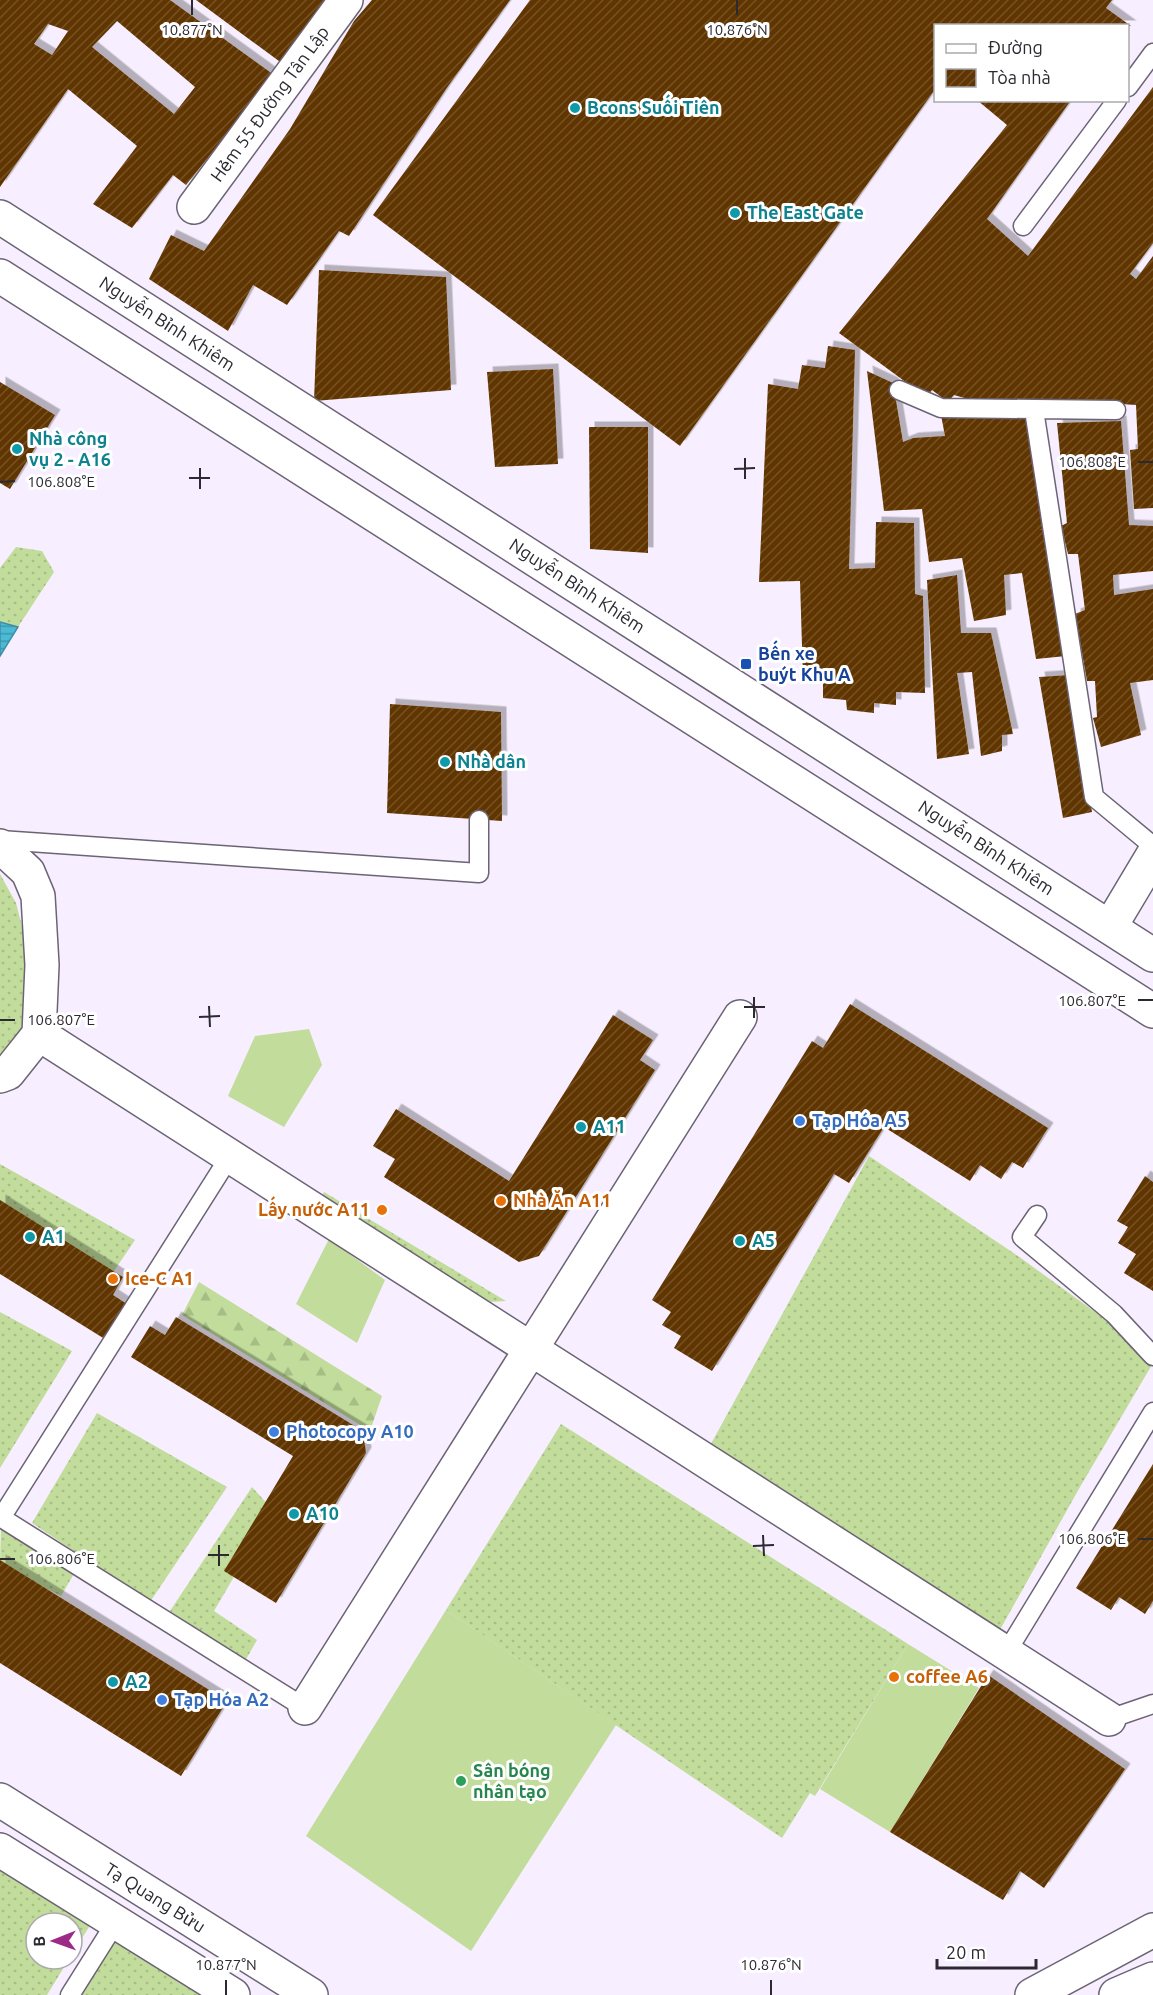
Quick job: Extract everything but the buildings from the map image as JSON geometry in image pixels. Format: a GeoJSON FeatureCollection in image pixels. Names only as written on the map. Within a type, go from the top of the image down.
{"type":"FeatureCollection","features":[{"type":"Feature","properties":{"kind":"street","name":"Hẻm 55 Đường Tân Lập"},"geometry":{"type":"LineString","coordinates":[[194,207],[346,0]]}},
{"type":"Feature","properties":{"kind":"street","name":"Nguyễn Bỉnh Khiêm"},"geometry":{"type":"LineString","coordinates":[[0,217],[1153,955]]}},
{"type":"Feature","properties":{"kind":"street"},"geometry":{"type":"LineString","coordinates":[[0,276],[1153,1011]]}},
{"type":"Feature","properties":{"kind":"street"},"geometry":{"type":"LineString","coordinates":[[0,846],[28,872],[38,896],[42,965],[39,1034],[8,1073],[0,1076]]}},
{"type":"Feature","properties":{"kind":"street"},"geometry":{"type":"LineString","coordinates":[[1085,967],[1153,855]]}},
{"type":"Feature","properties":{"kind":"street"},"geometry":{"type":"LineString","coordinates":[[305,1708],[740,1017]]}},
{"type":"Feature","properties":{"kind":"street"},"geometry":{"type":"LineString","coordinates":[[39,1034],[1109,1719]]}},
{"type":"Feature","properties":{"kind":"street","name":"Tạ Quang Bửu"},"geometry":{"type":"LineString","coordinates":[[0,1800],[311,1995]]}},
{"type":"Feature","properties":{"kind":"street"},"geometry":{"type":"LineString","coordinates":[[29,1868],[51,1832]]}},
{"type":"Feature","properties":{"kind":"street"},"geometry":{"type":"LineString","coordinates":[[0,1850],[232,1995]]}},
{"type":"Feature","properties":{"kind":"street"},"geometry":{"type":"LineString","coordinates":[[1032,1995],[1153,1930]]}},
{"type":"Feature","properties":{"kind":"street"},"geometry":{"type":"LineString","coordinates":[[1116,1995],[1153,1979]]}},
{"type":"Feature","properties":{"kind":"lane"},"geometry":{"type":"LineString","coordinates":[[1129,86],[1153,53]]}},
{"type":"Feature","properties":{"kind":"lane"},"geometry":{"type":"LineString","coordinates":[[1023,226],[1116,102]]}},
{"type":"Feature","properties":{"kind":"lane"},"geometry":{"type":"LineString","coordinates":[[899,390],[941,408],[1116,410]]}},
{"type":"Feature","properties":{"kind":"lane"},"geometry":{"type":"LineString","coordinates":[[1034,410],[1094,797],[1153,846]]}},
{"type":"Feature","properties":{"kind":"lane"},"geometry":{"type":"LineString","coordinates":[[0,840],[479,873],[479,820]]}},
{"type":"Feature","properties":{"kind":"lane"},"geometry":{"type":"LineString","coordinates":[[230,1156],[1,1518],[305,1708]]}},
{"type":"Feature","properties":{"kind":"lane"},"geometry":{"type":"LineString","coordinates":[[1037,1215],[1022,1237],[1114,1314],[1153,1356]]}},
{"type":"Feature","properties":{"kind":"lane"},"geometry":{"type":"LineString","coordinates":[[1006,1653],[1153,1412]]}},
{"type":"Feature","properties":{"kind":"lane"},"geometry":{"type":"LineString","coordinates":[[1109,1719],[1153,1704]]}},
{"type":"Feature","properties":{"kind":"lane"},"geometry":{"type":"LineString","coordinates":[[70,1995],[116,1922]]}},
{"type":"Feature","properties":{"kind":"green space"},"geometry":{"type":"Polygon","coordinates":[[[16,547],[42,551],[54,572],[18,627],[0,622],[0,568],[16,547]]]}},
{"type":"Feature","properties":{"kind":"green space"},"geometry":{"type":"Polygon","coordinates":[[[0,874],[16,903],[32,965],[24,1025],[0,1056],[0,874]]]}},
{"type":"Feature","properties":{"kind":"green space"},"geometry":{"type":"Polygon","coordinates":[[[309,1029],[322,1065],[284,1127],[228,1096],[255,1036],[309,1029]]]}},
{"type":"Feature","properties":{"kind":"green space"},"geometry":{"type":"Polygon","coordinates":[[[869,1156],[1018,1256],[1153,1354],[1153,1363],[992,1644],[701,1462],[869,1156]]]}},
{"type":"Feature","properties":{"kind":"green space"},"geometry":{"type":"Polygon","coordinates":[[[0,1164],[135,1240],[112,1274],[0,1206],[0,1164]]]}},
{"type":"Feature","properties":{"kind":"green space"},"geometry":{"type":"Polygon","coordinates":[[[324,1192],[506,1301],[473,1303],[317,1208],[324,1192]]]}},
{"type":"Feature","properties":{"kind":"green space"},"geometry":{"type":"Polygon","coordinates":[[[329,1239],[385,1280],[357,1343],[296,1304],[329,1239]]]}},
{"type":"Feature","properties":{"kind":"green space"},"geometry":{"type":"Polygon","coordinates":[[[199,1282],[382,1396],[370,1431],[182,1315],[199,1282]]]}},
{"type":"Feature","properties":{"kind":"green space"},"geometry":{"type":"Polygon","coordinates":[[[0,1312],[72,1351],[0,1468],[0,1312]]]}},
{"type":"Feature","properties":{"kind":"green space"},"geometry":{"type":"Polygon","coordinates":[[[97,1413],[227,1487],[150,1602],[32,1523],[97,1413]]]}},
{"type":"Feature","properties":{"kind":"green space"},"geometry":{"type":"Polygon","coordinates":[[[561,1424],[908,1644],[815,1796],[810,1793],[782,1838],[446,1610],[561,1424]]]}},
{"type":"Feature","properties":{"kind":"green space"},"geometry":{"type":"Polygon","coordinates":[[[252,1487],[273,1510],[214,1611],[257,1640],[245,1661],[170,1611],[252,1487]]]}},
{"type":"Feature","properties":{"kind":"green space"},"geometry":{"type":"Polygon","coordinates":[[[1,1527],[75,1572],[61,1596],[0,1565],[1,1527]]]}},
{"type":"Feature","properties":{"kind":"green space","name":"Sân bóng nhân tạo"},"geometry":{"type":"Polygon","coordinates":[[[446,1610],[616,1725],[471,1951],[306,1836],[446,1610]]]}},
{"type":"Feature","properties":{"kind":"green space"},"geometry":{"type":"Polygon","coordinates":[[[908,1644],[979,1688],[890,1832],[820,1789],[908,1644]]]}},
{"type":"Feature","properties":{"kind":"green space"},"geometry":{"type":"Polygon","coordinates":[[[0,1848],[99,1911],[84,1935],[84,1911],[24,1911],[24,1971],[62,1971],[47,1995],[0,1995],[0,1848]]]}},
{"type":"Feature","properties":{"kind":"green space"},"geometry":{"type":"Polygon","coordinates":[[[126,1920],[246,1995],[77,1995],[126,1920]]]}},
{"type":"Feature","properties":{"kind":"water"},"geometry":{"type":"Polygon","coordinates":[[[0,622],[18,627],[0,656],[0,622]]]}},
{"type":"Feature","properties":{"kind":"place","name":"Bcons Suối Tiên"},"geometry":{"type":"Point","coordinates":[575,108]}},
{"type":"Feature","properties":{"kind":"place","name":"The East Gate"},"geometry":{"type":"Point","coordinates":[735,213]}},
{"type":"Feature","properties":{"kind":"place","name":"Nhà công vụ 2 - A16"},"geometry":{"type":"Point","coordinates":[17,449]}},
{"type":"Feature","properties":{"kind":"place","name":"Bến xe buýt Khu A"},"geometry":{"type":"Point","coordinates":[746,664]}},
{"type":"Feature","properties":{"kind":"place","name":"Nhà dân"},"geometry":{"type":"Point","coordinates":[445,762]}},
{"type":"Feature","properties":{"kind":"place","name":"Tạp Hóa A5"},"geometry":{"type":"Point","coordinates":[800,1121]}},
{"type":"Feature","properties":{"kind":"place","name":"A11"},"geometry":{"type":"Point","coordinates":[581,1127]}},
{"type":"Feature","properties":{"kind":"place","name":"Nhà Ăn A11"},"geometry":{"type":"Point","coordinates":[501,1201]}},
{"type":"Feature","properties":{"kind":"place","name":"Lấy nước A11"},"geometry":{"type":"Point","coordinates":[382,1210]}},
{"type":"Feature","properties":{"kind":"place","name":"A1"},"geometry":{"type":"Point","coordinates":[30,1237]}},
{"type":"Feature","properties":{"kind":"place","name":"A5"},"geometry":{"type":"Point","coordinates":[740,1241]}},
{"type":"Feature","properties":{"kind":"place","name":"Ice-C A1"},"geometry":{"type":"Point","coordinates":[113,1279]}},
{"type":"Feature","properties":{"kind":"place","name":"Photocopy A10"},"geometry":{"type":"Point","coordinates":[274,1432]}},
{"type":"Feature","properties":{"kind":"place","name":"A10"},"geometry":{"type":"Point","coordinates":[294,1514]}},
{"type":"Feature","properties":{"kind":"place","name":"coffee A6"},"geometry":{"type":"Point","coordinates":[894,1677]}},
{"type":"Feature","properties":{"kind":"place","name":"A2"},"geometry":{"type":"Point","coordinates":[113,1682]}},
{"type":"Feature","properties":{"kind":"place","name":"Tạp Hóa A2"},"geometry":{"type":"Point","coordinates":[162,1700]}},
{"type":"Feature","properties":{"kind":"place","name":"Sân bóng nhân tạo"},"geometry":{"type":"Point","coordinates":[461,1781]}}]}
